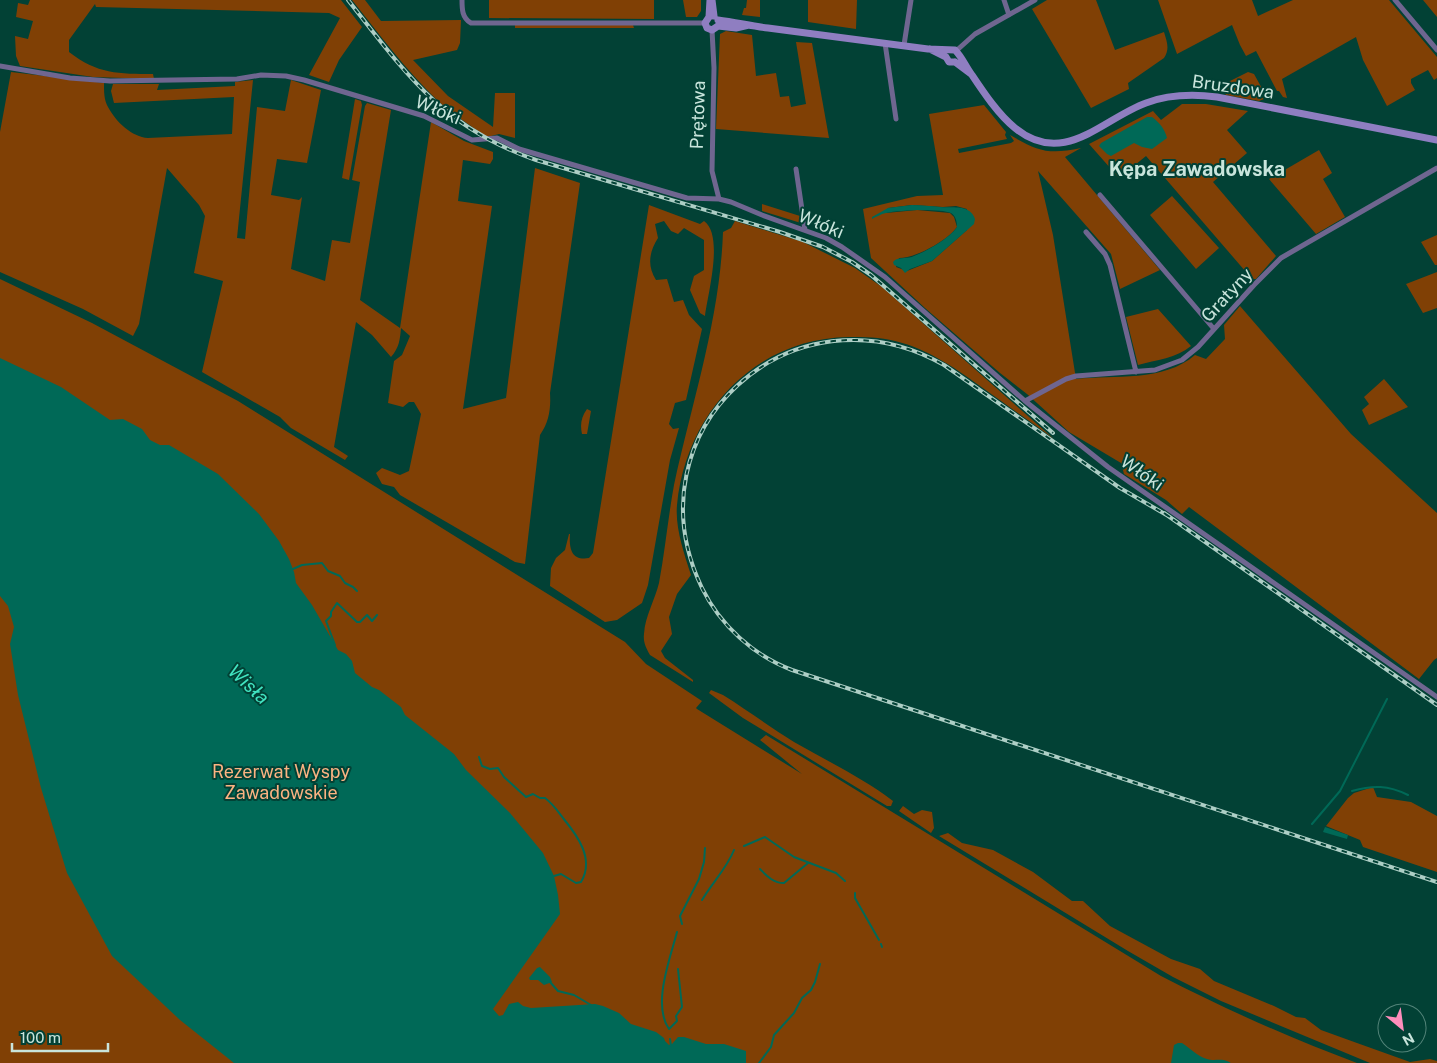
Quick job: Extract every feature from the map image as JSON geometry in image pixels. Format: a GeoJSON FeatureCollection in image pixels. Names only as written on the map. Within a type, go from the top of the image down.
{"type":"FeatureCollection","features":[{"type":"Feature","properties":{"kind":"street"},"geometry":{"type":"LineString","coordinates":[[462,0],[466,20],[473,24],[712,22]]}},
{"type":"Feature","properties":{"kind":"street","name":"Prętowa"},"geometry":{"type":"LineString","coordinates":[[711,0],[714,68],[712,171],[718,199]]}},
{"type":"Feature","properties":{"kind":"street"},"geometry":{"type":"LineString","coordinates":[[904,46],[911,0]]}},
{"type":"Feature","properties":{"kind":"street"},"geometry":{"type":"LineString","coordinates":[[1004,0],[1009,15]]}},
{"type":"Feature","properties":{"kind":"street"},"geometry":{"type":"LineString","coordinates":[[953,55],[975,34],[1035,0]]}},
{"type":"Feature","properties":{"kind":"street"},"geometry":{"type":"LineString","coordinates":[[1395,0],[1437,50]]}},
{"type":"Feature","properties":{"kind":"street","name":"Bruzdowa"},"geometry":{"type":"LineString","coordinates":[[712,22],[739,22],[749,25],[904,46],[939,48],[953,55],[1014,127],[1032,138],[1052,143],[1078,140],[1148,102],[1174,96],[1195,94],[1227,98],[1437,140]]}},
{"type":"Feature","properties":{"kind":"street"},"geometry":{"type":"LineString","coordinates":[[885,43],[896,119]]}},
{"type":"Feature","properties":{"kind":"street","name":"Włóki"},"geometry":{"type":"LineString","coordinates":[[0,66],[70,78],[110,81],[176,81],[237,79],[261,75],[286,76],[424,116],[472,140],[497,138],[519,149],[664,192],[693,199],[718,199],[731,202],[805,230],[842,247],[884,277],[1025,401],[1108,467],[1437,697]]}},
{"type":"Feature","properties":{"kind":"street","name":"Gratyny"},"geometry":{"type":"LineString","coordinates":[[1025,401],[1066,379],[1076,376],[1136,372],[1162,368],[1182,360],[1281,258],[1437,168]]}},
{"type":"Feature","properties":{"kind":"street"},"geometry":{"type":"LineString","coordinates":[[796,169],[805,230]]}},
{"type":"Feature","properties":{"kind":"street"},"geometry":{"type":"LineString","coordinates":[[1100,195],[1214,329]]}},
{"type":"Feature","properties":{"kind":"street"},"geometry":{"type":"LineString","coordinates":[[1086,232],[1108,260],[1136,372]]}},
{"type":"Feature","properties":{"kind":"green space"},"geometry":{"type":"Polygon","coordinates":[[[30,0],[341,0],[362,27],[339,60],[329,82],[309,75],[340,18],[329,13],[96,7],[95,4],[69,40],[69,52],[99,69],[129,74],[153,74],[154,79],[93,77],[20,66],[16,56],[15,36],[28,39],[33,21],[16,17],[18,3],[28,5],[30,0]]]}},
{"type":"Feature","properties":{"kind":"green space"},"geometry":{"type":"Polygon","coordinates":[[[352,0],[365,0],[381,21],[461,20],[460,43],[457,50],[413,60],[448,96],[493,127],[495,93],[515,93],[515,138],[499,134],[487,137],[443,105],[404,64],[352,0]]]}},
{"type":"Feature","properties":{"kind":"green space"},"geometry":{"type":"Polygon","coordinates":[[[489,0],[654,0],[654,19],[489,18],[489,0]]]}},
{"type":"Feature","properties":{"kind":"green space"},"geometry":{"type":"Polygon","coordinates":[[[683,0],[701,0],[701,11],[697,17],[686,17],[683,0]]]}},
{"type":"Feature","properties":{"kind":"green space"},"geometry":{"type":"Polygon","coordinates":[[[747,0],[760,0],[760,17],[742,15],[744,8],[746,8],[747,0]]]}},
{"type":"Feature","properties":{"kind":"green space"},"geometry":{"type":"Polygon","coordinates":[[[808,0],[857,0],[856,29],[808,22],[808,0]]]}},
{"type":"Feature","properties":{"kind":"green space"},"geometry":{"type":"Polygon","coordinates":[[[1047,0],[1096,0],[1115,50],[1164,32],[1167,45],[1166,55],[1128,83],[1129,89],[1091,108],[1032,9],[1047,0]]]}},
{"type":"Feature","properties":{"kind":"green space"},"geometry":{"type":"Polygon","coordinates":[[[1158,0],[1252,0],[1258,16],[1293,0],[1389,0],[1437,57],[1437,78],[1434,80],[1428,70],[1411,79],[1415,90],[1387,106],[1363,60],[1356,37],[1282,79],[1287,98],[1283,97],[1277,91],[1256,51],[1246,56],[1232,25],[1177,54],[1158,0]]]}},
{"type":"Feature","properties":{"kind":"green space"},"geometry":{"type":"Polygon","coordinates":[[[1423,0],[1437,0],[1437,17],[1423,0]]]}},
{"type":"Feature","properties":{"kind":"green space"},"geometry":{"type":"Polygon","coordinates":[[[515,25],[633,25],[634,28],[515,28],[515,25]]]}},
{"type":"Feature","properties":{"kind":"green space"},"geometry":{"type":"Polygon","coordinates":[[[726,31],[752,35],[756,76],[776,73],[780,97],[789,96],[791,107],[806,104],[796,42],[812,43],[829,138],[716,129],[720,34],[726,31]]]}},
{"type":"Feature","properties":{"kind":"green space"},"geometry":{"type":"Polygon","coordinates":[[[11,72],[104,83],[106,102],[115,118],[130,132],[148,138],[232,134],[234,97],[114,103],[111,91],[113,84],[159,84],[157,90],[235,86],[235,82],[253,80],[237,238],[245,239],[257,107],[285,111],[291,80],[321,90],[307,163],[277,159],[271,195],[299,200],[302,197],[291,269],[325,281],[332,240],[350,243],[360,182],[352,180],[365,106],[367,103],[391,110],[360,300],[400,328],[431,122],[464,141],[493,152],[493,159],[490,164],[463,160],[458,201],[492,206],[463,409],[506,398],[535,168],[580,183],[550,393],[550,410],[546,425],[540,435],[525,564],[515,562],[400,495],[394,487],[382,484],[376,473],[382,468],[400,475],[409,471],[421,414],[414,402],[409,402],[403,407],[388,403],[394,361],[402,355],[410,336],[401,328],[399,344],[391,357],[372,335],[356,322],[334,447],[348,456],[345,460],[291,428],[280,417],[202,372],[223,281],[194,273],[205,216],[199,205],[167,168],[139,324],[133,336],[83,309],[0,272],[0,132],[11,72]]]}},
{"type":"Feature","properties":{"kind":"green space"},"geometry":{"type":"Polygon","coordinates":[[[1248,72],[1254,74],[1264,92],[1247,84],[1226,83],[1248,72]]]}},
{"type":"Feature","properties":{"kind":"green space"},"geometry":{"type":"Polygon","coordinates":[[[1241,87],[1251,90],[1264,99],[1259,101],[1226,95],[1222,89],[1241,87]]]}},
{"type":"Feature","properties":{"kind":"green space"},"geometry":{"type":"Polygon","coordinates":[[[355,99],[361,101],[362,105],[349,180],[342,178],[355,99]]]}},
{"type":"Feature","properties":{"kind":"green space"},"geometry":{"type":"Polygon","coordinates":[[[1182,104],[1206,104],[1248,111],[1227,130],[1247,153],[1213,182],[1276,256],[1256,279],[1252,279],[1146,156],[1119,178],[1089,144],[1153,111],[1161,120],[1182,104]]]}},
{"type":"Feature","properties":{"kind":"green space"},"geometry":{"type":"Polygon","coordinates":[[[984,105],[1006,132],[1007,139],[958,149],[959,153],[1011,143],[1014,141],[1010,135],[1028,145],[1044,150],[1060,151],[1081,148],[1065,157],[1160,270],[1120,289],[1111,254],[1038,171],[1053,235],[1076,379],[1138,376],[1169,370],[1183,364],[1195,355],[1206,359],[1225,339],[1224,325],[1240,306],[1351,434],[1437,513],[1437,658],[1419,679],[1189,507],[1182,514],[1166,500],[1124,474],[1121,463],[1069,432],[925,308],[871,258],[863,209],[917,196],[943,195],[929,114],[984,105]],[[912,205],[888,208],[886,213],[917,210],[950,213],[954,217],[957,227],[946,238],[931,248],[914,255],[899,258],[896,267],[907,271],[932,261],[967,230],[967,209],[956,206],[912,205]]]}},
{"type":"Feature","properties":{"kind":"green space"},"geometry":{"type":"Polygon","coordinates":[[[1319,150],[1332,173],[1323,179],[1345,217],[1316,234],[1269,179],[1319,150]]]}},
{"type":"Feature","properties":{"kind":"green space"},"geometry":{"type":"Polygon","coordinates":[[[1172,196],[1219,248],[1196,269],[1150,215],[1172,196]]]}},
{"type":"Feature","properties":{"kind":"green space"},"geometry":{"type":"Polygon","coordinates":[[[762,204],[800,216],[801,223],[762,211],[762,204]]]}},
{"type":"Feature","properties":{"kind":"green space"},"geometry":{"type":"Polygon","coordinates":[[[649,205],[700,224],[704,221],[710,228],[713,239],[713,265],[705,316],[700,313],[690,290],[694,276],[704,270],[704,240],[684,228],[678,234],[671,231],[664,221],[655,224],[658,238],[650,259],[653,275],[656,280],[667,279],[674,302],[683,300],[689,315],[702,329],[686,400],[675,403],[669,424],[673,429],[679,428],[670,460],[648,585],[642,603],[617,620],[605,622],[550,586],[551,568],[556,558],[565,550],[569,534],[571,549],[575,555],[589,558],[593,553],[649,205]]]}},
{"type":"Feature","properties":{"kind":"green space"},"geometry":{"type":"Polygon","coordinates":[[[735,221],[803,242],[855,268],[882,287],[1054,439],[943,361],[920,349],[895,341],[878,338],[849,337],[815,341],[784,351],[756,366],[731,387],[711,412],[694,440],[683,471],[677,505],[677,523],[691,575],[677,594],[669,617],[672,634],[661,651],[665,658],[693,680],[693,682],[650,655],[645,645],[644,634],[646,621],[659,583],[674,485],[711,328],[717,297],[723,232],[731,228],[735,221]]]}},
{"type":"Feature","properties":{"kind":"green space"},"geometry":{"type":"Polygon","coordinates":[[[1437,235],[1437,265],[1435,265],[1421,242],[1437,235]]]}},
{"type":"Feature","properties":{"kind":"green space"},"geometry":{"type":"Polygon","coordinates":[[[1437,272],[1437,308],[1423,313],[1406,284],[1437,272]]]}},
{"type":"Feature","properties":{"kind":"green space","name":"Rezerwat Wyspy Zawadowskie"},"geometry":{"type":"Polygon","coordinates":[[[0,279],[92,323],[238,401],[625,642],[646,664],[702,701],[697,709],[802,774],[760,740],[766,735],[1161,976],[1307,1044],[1357,1063],[0,1063],[0,279]]]}},
{"type":"Feature","properties":{"kind":"green space"},"geometry":{"type":"Polygon","coordinates":[[[1158,309],[1191,346],[1173,356],[1138,365],[1126,317],[1158,309]]]}},
{"type":"Feature","properties":{"kind":"green space"},"geometry":{"type":"Polygon","coordinates":[[[1384,379],[1408,407],[1369,425],[1362,410],[1369,404],[1364,397],[1384,379]]]}},
{"type":"Feature","properties":{"kind":"green space"},"geometry":{"type":"Polygon","coordinates":[[[587,409],[591,411],[587,434],[582,434],[583,415],[587,409]]]}},
{"type":"Feature","properties":{"kind":"green space"},"geometry":{"type":"Polygon","coordinates":[[[711,690],[723,695],[794,742],[870,785],[893,801],[891,806],[887,806],[743,718],[709,693],[711,690]]]}},
{"type":"Feature","properties":{"kind":"green space"},"geometry":{"type":"Polygon","coordinates":[[[1373,787],[1377,797],[1411,802],[1437,816],[1437,872],[1363,847],[1360,840],[1326,826],[1354,793],[1373,787]]]}},
{"type":"Feature","properties":{"kind":"green space"},"geometry":{"type":"Polygon","coordinates":[[[903,806],[914,814],[922,810],[932,812],[934,828],[931,833],[899,811],[903,806]]]}},
{"type":"Feature","properties":{"kind":"green space"},"geometry":{"type":"Polygon","coordinates":[[[948,833],[962,843],[993,850],[1033,872],[1072,901],[1083,901],[1110,926],[1171,959],[1200,969],[1214,981],[1296,1017],[1305,1018],[1321,1030],[1377,1050],[1377,1053],[1385,1053],[1410,1062],[1430,1059],[1437,1061],[1437,1063],[1370,1063],[1221,1001],[1173,977],[1128,951],[939,836],[948,833]]]}},
{"type":"Feature","properties":{"kind":"water"},"geometry":{"type":"Polygon","coordinates":[[[1147,117],[1152,117],[1159,123],[1167,138],[1152,149],[1134,143],[1111,156],[1099,146],[1101,143],[1147,117]]]}},
{"type":"Feature","properties":{"kind":"water"},"geometry":{"type":"Polygon","coordinates":[[[912,205],[965,209],[973,214],[975,219],[974,224],[932,261],[910,269],[905,273],[901,268],[894,265],[893,262],[895,260],[912,257],[925,251],[944,240],[957,227],[953,214],[938,210],[892,212],[872,219],[872,217],[888,208],[912,205]]]}},
{"type":"Feature","properties":{"kind":"water","name":"Wisła"},"geometry":{"type":"Polygon","coordinates":[[[0,358],[61,387],[110,420],[123,419],[142,429],[150,440],[160,445],[169,445],[218,474],[259,514],[279,541],[289,559],[296,583],[312,605],[338,650],[346,654],[352,661],[355,673],[401,707],[405,715],[454,754],[466,770],[510,813],[543,853],[554,876],[560,914],[493,1009],[499,1016],[503,1015],[509,1004],[518,1002],[523,1006],[531,1008],[595,1004],[619,1013],[631,1024],[656,1032],[669,1045],[678,1037],[706,1044],[724,1044],[746,1051],[746,1063],[234,1063],[180,1020],[112,956],[67,873],[41,788],[18,695],[10,644],[14,627],[8,606],[0,596],[0,358]]]}},
{"type":"Feature","properties":{"kind":"water"},"geometry":{"type":"Polygon","coordinates":[[[1325,827],[1348,835],[1347,839],[1323,832],[1325,827]]]}},
{"type":"Feature","properties":{"kind":"water"},"geometry":{"type":"Polygon","coordinates":[[[540,967],[550,977],[552,982],[544,985],[538,980],[530,980],[529,978],[540,967]]]}},
{"type":"Feature","properties":{"kind":"water"},"geometry":{"type":"Polygon","coordinates":[[[1182,1043],[1203,1058],[1224,1060],[1231,1063],[1171,1063],[1174,1045],[1182,1043]]]}},
{"type":"Feature","properties":{"kind":"waterway"},"geometry":{"type":"LineString","coordinates":[[293,569],[302,565],[322,563],[328,571],[340,576],[345,583],[357,591]]}},
{"type":"Feature","properties":{"kind":"waterway"},"geometry":{"type":"LineString","coordinates":[[335,645],[326,621],[331,616],[331,612],[337,603],[357,622],[360,622],[367,615],[372,621],[377,615]]}},
{"type":"Feature","properties":{"kind":"waterway"},"geometry":{"type":"LineString","coordinates":[[1312,824],[1340,791],[1387,699]]}},
{"type":"Feature","properties":{"kind":"waterway"},"geometry":{"type":"LineString","coordinates":[[479,757],[482,766],[490,769],[498,768],[504,777],[526,797],[533,794],[540,798],[545,798],[555,807],[574,832],[583,848],[585,856],[585,873],[581,882],[576,883],[561,874],[554,876]]}},
{"type":"Feature","properties":{"kind":"waterway"},"geometry":{"type":"LineString","coordinates":[[1352,791],[1380,787],[1394,789],[1408,795]]}},
{"type":"Feature","properties":{"kind":"waterway"},"geometry":{"type":"LineString","coordinates":[[744,846],[765,837],[794,857],[836,873],[845,881]]}},
{"type":"Feature","properties":{"kind":"waterway"},"geometry":{"type":"LineString","coordinates":[[682,924],[680,916],[699,879],[704,862],[705,848]]}},
{"type":"Feature","properties":{"kind":"waterway"},"geometry":{"type":"LineString","coordinates":[[702,900],[734,850]]}},
{"type":"Feature","properties":{"kind":"waterway"},"geometry":{"type":"LineString","coordinates":[[760,869],[773,880],[784,883],[808,863]]}},
{"type":"Feature","properties":{"kind":"waterway"},"geometry":{"type":"LineString","coordinates":[[855,893],[855,898],[879,940]]}},
{"type":"Feature","properties":{"kind":"waterway"},"geometry":{"type":"LineString","coordinates":[[677,932],[662,995],[664,1019],[669,1029],[677,1021],[676,1016],[682,1007],[678,969]]}},
{"type":"Feature","properties":{"kind":"waterway"},"geometry":{"type":"LineString","coordinates":[[759,1063],[771,1047],[774,1035],[794,1013],[802,998],[811,990],[820,964]]}},
{"type":"Feature","properties":{"kind":"waterway"},"geometry":{"type":"LineString","coordinates":[[550,982],[558,991],[574,995],[591,1005]]}},
{"type":"Feature","properties":{"kind":"waterway"},"geometry":{"type":"LineString","coordinates":[[670,1039],[671,1046]]}},
{"type":"Feature","properties":{"kind":"railway"},"geometry":{"type":"LineString","coordinates":[[348,0],[408,75],[451,115],[476,132],[504,147],[536,160],[780,232],[823,247],[852,262],[871,275],[1053,433]]}},
{"type":"Feature","properties":{"kind":"railway"},"geometry":{"type":"LineString","coordinates":[[1170,517],[1120,488],[944,365],[887,343],[832,341],[781,356],[738,385],[705,425],[687,474],[684,530],[702,588],[709,602],[728,627],[740,638],[778,664],[1437,882]]}},
{"type":"Feature","properties":{"kind":"railway"},"geometry":{"type":"LineString","coordinates":[[1164,513],[1437,705]]}},
{"type":"Feature","properties":{"kind":"district","name":"Kępa Zawadowska"},"geometry":{"type":"Point","coordinates":[1197,169]}}]}
